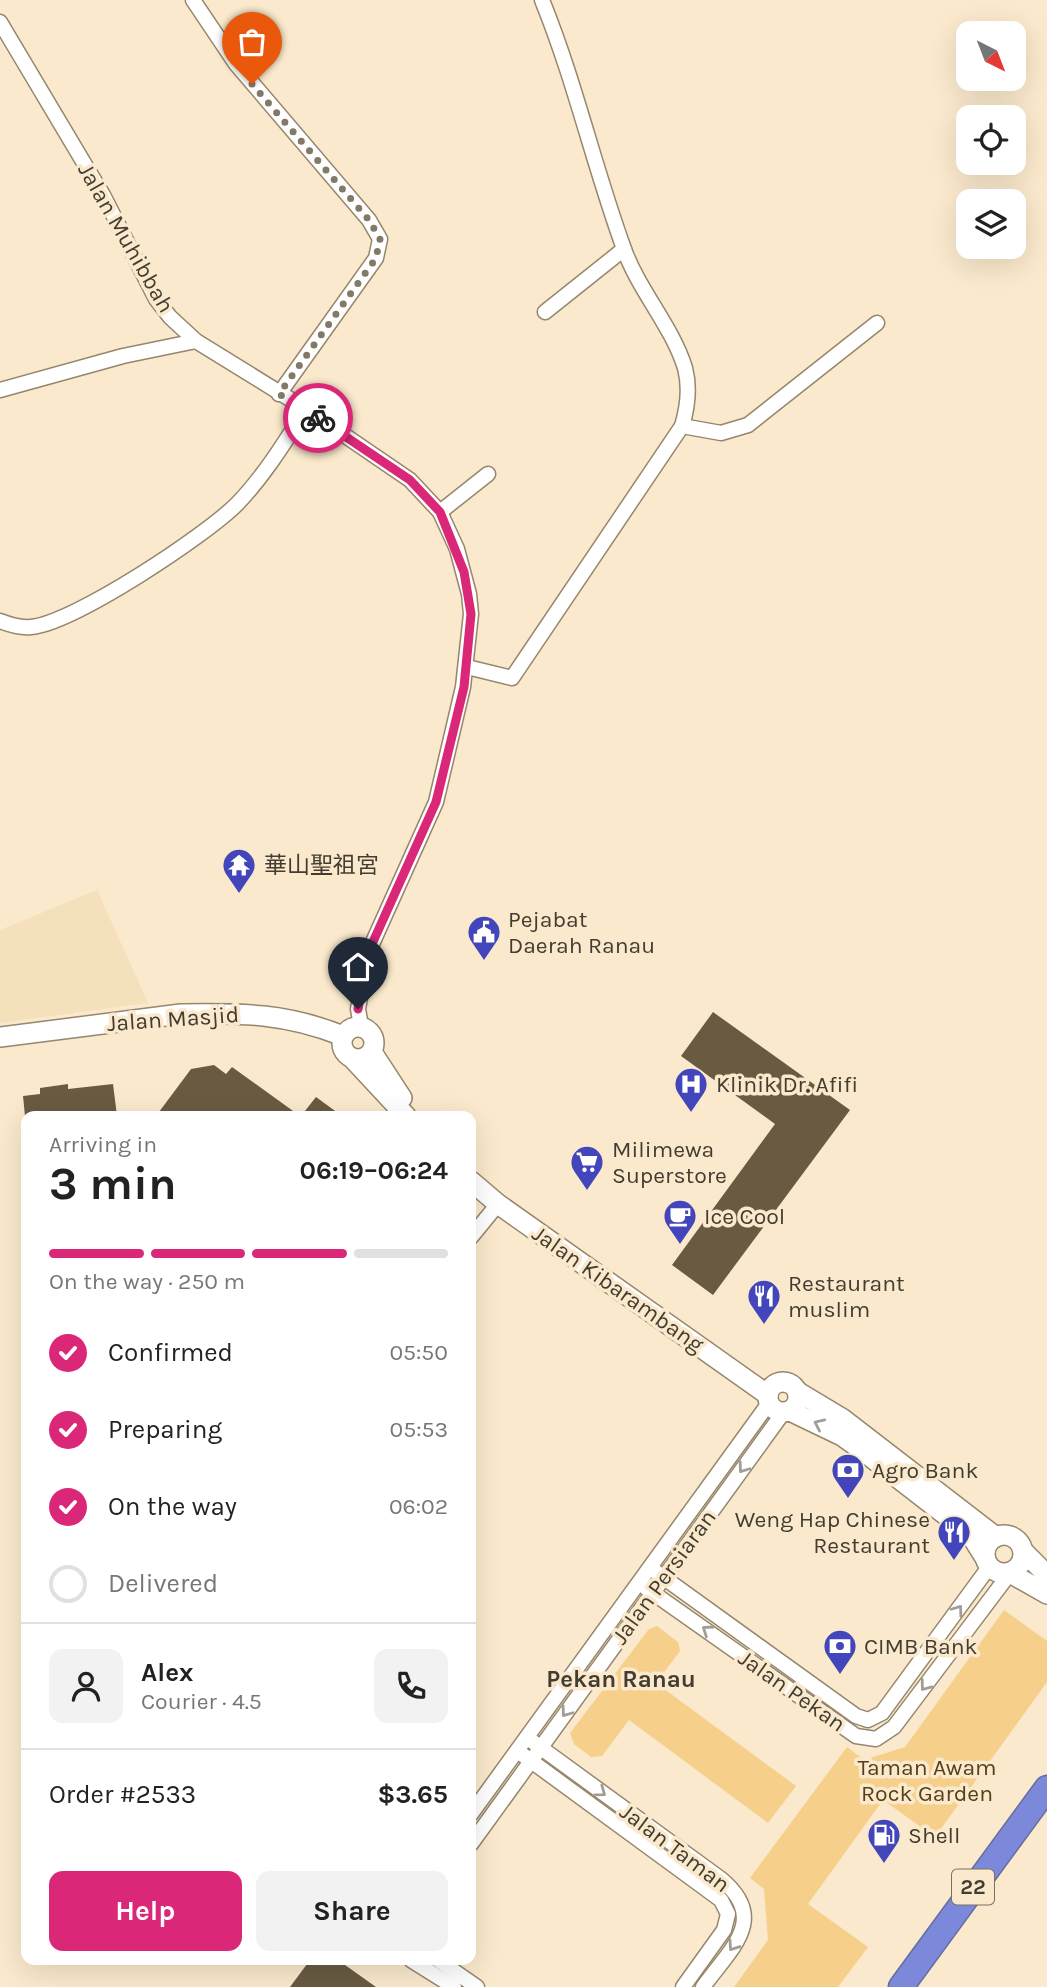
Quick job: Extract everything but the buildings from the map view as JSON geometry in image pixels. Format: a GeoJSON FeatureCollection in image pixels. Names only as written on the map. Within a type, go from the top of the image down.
{"type":"FeatureCollection","features":[{"type":"Feature","properties":{"kind":"highway","name":"22"},"geometry":{"type":"LineString","coordinates":[[901,1987],[1047,1788]]}},
{"type":"Feature","properties":{"kind":"street"},"geometry":{"type":"LineString","coordinates":[[193,0],[236,64],[369,220],[380,239],[376,258],[279,394]]}},
{"type":"Feature","properties":{"kind":"street"},"geometry":{"type":"LineString","coordinates":[[467,667],[512,678],[682,426],[688,388],[684,365],[624,249],[557,36],[542,0]]}},
{"type":"Feature","properties":{"kind":"street","name":"Jalan Muhibbah"},"geometry":{"type":"LineString","coordinates":[[0,22],[103,195],[156,299],[196,341],[306,409],[410,480],[440,512],[457,550],[469,594],[467,667],[436,802],[368,953],[358,1009],[361,1026]]}},
{"type":"Feature","properties":{"kind":"street"},"geometry":{"type":"LineString","coordinates":[[545,312],[624,249]]}},
{"type":"Feature","properties":{"kind":"street"},"geometry":{"type":"LineString","coordinates":[[682,426],[722,433],[748,425],[877,323]]}},
{"type":"Feature","properties":{"kind":"street"},"geometry":{"type":"LineString","coordinates":[[0,390],[123,356],[196,341]]}},
{"type":"Feature","properties":{"kind":"street"},"geometry":{"type":"LineString","coordinates":[[0,621],[17,627],[32,627],[70,615],[178,549],[236,505],[266,470],[306,409]]}},
{"type":"Feature","properties":{"kind":"street"},"geometry":{"type":"LineString","coordinates":[[440,512],[488,474]]}},
{"type":"Feature","properties":{"kind":"street","name":"Jalan Masjid"},"geometry":{"type":"LineString","coordinates":[[0,1038],[181,1014],[223,1013],[269,1014],[343,1036]]}},
{"type":"Feature","properties":{"kind":"street"},"geometry":{"type":"LineString","coordinates":[[401,1111],[344,1052],[343,1036],[350,1028],[361,1026],[373,1036],[372,1052],[411,1111]]}},
{"type":"Feature","properties":{"kind":"street"},"geometry":{"type":"LineString","coordinates":[[352,1058],[363,1058],[372,1052]]}},
{"type":"Feature","properties":{"kind":"street","name":"Jalan Kibarambang"},"geometry":{"type":"LineString","coordinates":[[476,1187],[777,1405],[832,1431],[859,1448],[970,1534],[987,1562]]}},
{"type":"Feature","properties":{"kind":"street"},"geometry":{"type":"LineString","coordinates":[[476,1231],[498,1204]]}},
{"type":"Feature","properties":{"kind":"street"},"geometry":{"type":"LineString","coordinates":[[798,1392],[798,1401],[777,1405],[773,1386],[782,1381],[792,1384],[798,1392],[843,1419],[996,1536],[1013,1537],[1047,1575]]}},
{"type":"Feature","properties":{"kind":"street","name":"Jalan Persiaran"},"geometry":{"type":"LineString","coordinates":[[476,1808],[650,1567],[777,1405]]}},
{"type":"Feature","properties":{"kind":"street","name":"Jalan Persiaran"},"geometry":{"type":"LineString","coordinates":[[476,1837],[664,1577],[777,1405]]}},
{"type":"Feature","properties":{"kind":"street"},"geometry":{"type":"LineString","coordinates":[[996,1536],[987,1545],[987,1562],[999,1573],[1010,1573],[1047,1594]]}},
{"type":"Feature","properties":{"kind":"street"},"geometry":{"type":"LineString","coordinates":[[1010,1573],[1020,1564],[1023,1551]]}},
{"type":"Feature","properties":{"kind":"street","name":"Jalan Pekan"},"geometry":{"type":"LineString","coordinates":[[650,1567],[845,1709],[869,1720],[882,1713],[987,1562]]}},
{"type":"Feature","properties":{"kind":"street","name":"Jalan Pekan"},"geometry":{"type":"LineString","coordinates":[[639,1582],[856,1736],[876,1739],[894,1727],[1010,1573]]}},
{"type":"Feature","properties":{"kind":"street","name":"Jalan Taman"},"geometry":{"type":"LineString","coordinates":[[526,1738],[721,1879],[740,1899],[746,1922],[740,1936],[704,1987]]}},
{"type":"Feature","properties":{"kind":"street","name":"Jalan Taman"},"geometry":{"type":"LineString","coordinates":[[517,1750],[716,1894],[726,1907],[728,1914],[724,1930],[682,1987]]}},
{"type":"Feature","properties":{"kind":"street"},"geometry":{"type":"LineString","coordinates":[[419,1965],[454,1987]]}},
{"type":"Feature","properties":{"kind":"street"},"geometry":{"type":"LineString","coordinates":[[445,1965],[477,1987]]}},
{"type":"Feature","properties":{"kind":"shaded area"},"geometry":{"type":"Polygon","coordinates":[[[97,890],[148,1003],[0,1023],[0,930],[97,890]]]}},
{"type":"Feature","properties":{"kind":"green space","name":"Taman Awam Rock Garden"},"geometry":{"type":"Polygon","coordinates":[[[1004,1610],[1047,1641],[1047,1682],[935,1837],[883,1800],[808,1904],[868,1947],[838,1987],[734,1987],[768,1940],[764,1889],[750,1878],[847,1747],[864,1760],[905,1747],[1004,1610]]]}},
{"type":"Feature","properties":{"kind":"green space"},"geometry":{"type":"Polygon","coordinates":[[[657,1626],[678,1642],[680,1651],[656,1683],[796,1786],[768,1823],[629,1720],[602,1756],[591,1757],[574,1744],[570,1733],[649,1629],[657,1626]]]}},
{"type":"Feature","properties":{"kind":"way so far"},"geometry":{"type":"LineString","coordinates":[[252,84],[369,220],[380,239],[376,258],[303,364],[279,394],[318,418]]}},
{"type":"Feature","properties":{"kind":"place","name":"華山聖祖宮"},"geometry":{"type":"Point","coordinates":[239,895]}},
{"type":"Feature","properties":{"kind":"place","name":"Pejabat Daerah Ranau"},"geometry":{"type":"Point","coordinates":[484,962]}},
{"type":"Feature","properties":{"kind":"place","name":"Klinik Dr. Afifi"},"geometry":{"type":"Point","coordinates":[691,1114]}},
{"type":"Feature","properties":{"kind":"place","name":"Milimewa Superstore"},"geometry":{"type":"Point","coordinates":[587,1192]}},
{"type":"Feature","properties":{"kind":"place","name":"Ice Cool"},"geometry":{"type":"Point","coordinates":[680,1246]}},
{"type":"Feature","properties":{"kind":"place","name":"Restaurant muslim"},"geometry":{"type":"Point","coordinates":[764,1326]}},
{"type":"Feature","properties":{"kind":"place","name":"Agro Bank"},"geometry":{"type":"Point","coordinates":[848,1500]}},
{"type":"Feature","properties":{"kind":"place","name":"Weng Hap Chinese Restaurant"},"geometry":{"type":"Point","coordinates":[954,1562]}},
{"type":"Feature","properties":{"kind":"place","name":"CIMB Bank"},"geometry":{"type":"Point","coordinates":[840,1676]}},
{"type":"Feature","properties":{"kind":"place","name":"Shell"},"geometry":{"type":"Point","coordinates":[884,1865]}},
{"type":"Feature","properties":{"kind":"district","name":"Pekan Ranau"},"geometry":{"type":"Point","coordinates":[621,1679]}},
{"type":"Feature","properties":{"kind":"route"},"geometry":{"type":"LineString","coordinates":[[318,418],[410,480],[440,512],[464,572],[471,614],[464,687],[436,802],[368,953],[358,1009]]}}]}
